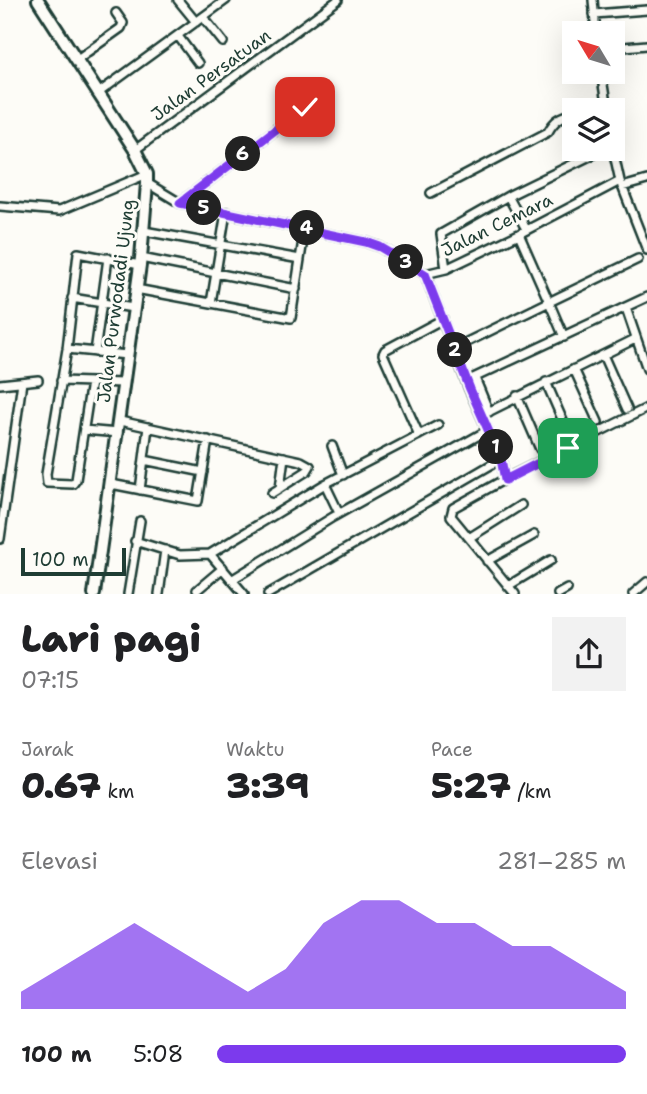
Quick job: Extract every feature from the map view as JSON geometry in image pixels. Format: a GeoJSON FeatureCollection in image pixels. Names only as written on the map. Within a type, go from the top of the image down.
{"type":"FeatureCollection","features":[{"type":"Feature","properties":{"kind":"street","name":"Jalan Purwodadi Ujung"},"geometry":{"type":"LineString","coordinates":[[38,0],[135,150],[147,178],[141,262],[94,593]]}},
{"type":"Feature","properties":{"kind":"street"},"geometry":{"type":"LineString","coordinates":[[178,0],[196,22]]}},
{"type":"Feature","properties":{"kind":"street"},"geometry":{"type":"LineString","coordinates":[[97,94],[226,0]]}},
{"type":"Feature","properties":{"kind":"street","name":"Jalan Persatuan"},"geometry":{"type":"LineString","coordinates":[[135,150],[338,0]]}},
{"type":"Feature","properties":{"kind":"street"},"geometry":{"type":"LineString","coordinates":[[593,0],[595,21]]}},
{"type":"Feature","properties":{"kind":"street"},"geometry":{"type":"LineString","coordinates":[[594,14],[647,10]]}},
{"type":"Feature","properties":{"kind":"street"},"geometry":{"type":"LineString","coordinates":[[76,60],[121,28],[123,23],[117,13]]}},
{"type":"Feature","properties":{"kind":"street"},"geometry":{"type":"LineString","coordinates":[[203,17],[223,42]]}},
{"type":"Feature","properties":{"kind":"street"},"geometry":{"type":"LineString","coordinates":[[178,36],[198,63]]}},
{"type":"Feature","properties":{"kind":"street"},"geometry":{"type":"LineString","coordinates":[[625,47],[647,45]]}},
{"type":"Feature","properties":{"kind":"street"},"geometry":{"type":"LineString","coordinates":[[180,203],[305,107]]}},
{"type":"Feature","properties":{"kind":"street"},"geometry":{"type":"LineString","coordinates":[[431,193],[548,132],[554,121],[562,117]]}},
{"type":"Feature","properties":{"kind":"street"},"geometry":{"type":"LineString","coordinates":[[446,269],[440,235],[508,196],[579,161]]}},
{"type":"Feature","properties":{"kind":"street"},"geometry":{"type":"LineString","coordinates":[[616,161],[621,184],[646,240],[647,250]]}},
{"type":"Feature","properties":{"kind":"street"},"geometry":{"type":"LineString","coordinates":[[0,206],[60,211],[147,178]]}},
{"type":"Feature","properties":{"kind":"street","name":"Jalan Cemara"},"geometry":{"type":"LineString","coordinates":[[147,178],[180,203],[305,227],[380,247],[425,274],[446,269],[621,184],[647,180]]}},
{"type":"Feature","properties":{"kind":"street"},"geometry":{"type":"LineString","coordinates":[[508,196],[548,302],[565,337]]}},
{"type":"Feature","properties":{"kind":"street"},"geometry":{"type":"LineString","coordinates":[[211,303],[226,212]]}},
{"type":"Feature","properties":{"kind":"street"},"geometry":{"type":"LineString","coordinates":[[136,289],[291,318],[305,227]]}},
{"type":"Feature","properties":{"kind":"street"},"geometry":{"type":"LineString","coordinates":[[144,231],[300,259]]}},
{"type":"Feature","properties":{"kind":"street"},"geometry":{"type":"LineString","coordinates":[[91,382],[75,482],[47,483],[46,474],[67,349],[78,252],[296,289]]}},
{"type":"Feature","properties":{"kind":"street"},"geometry":{"type":"LineString","coordinates":[[95,352],[108,258]]}},
{"type":"Feature","properties":{"kind":"street"},"geometry":{"type":"LineString","coordinates":[[465,343],[638,259]]}},
{"type":"Feature","properties":{"kind":"street"},"geometry":{"type":"LineString","coordinates":[[425,274],[486,414],[488,430],[501,459],[505,476]]}},
{"type":"Feature","properties":{"kind":"street"},"geometry":{"type":"LineString","coordinates":[[471,379],[647,297]]}},
{"type":"Feature","properties":{"kind":"street"},"geometry":{"type":"LineString","coordinates":[[72,298],[134,308]]}},
{"type":"Feature","properties":{"kind":"street"},"geometry":{"type":"LineString","coordinates":[[626,308],[647,369]]}},
{"type":"Feature","properties":{"kind":"street"},"geometry":{"type":"LineString","coordinates":[[419,435],[383,354],[385,350],[443,319]]}},
{"type":"Feature","properties":{"kind":"street"},"geometry":{"type":"LineString","coordinates":[[486,414],[517,396],[635,339]]}},
{"type":"Feature","properties":{"kind":"street"},"geometry":{"type":"LineString","coordinates":[[67,349],[127,355]]}},
{"type":"Feature","properties":{"kind":"street"},"geometry":{"type":"LineString","coordinates":[[603,355],[627,409]]}},
{"type":"Feature","properties":{"kind":"street"},"geometry":{"type":"LineString","coordinates":[[574,369],[597,422]]}},
{"type":"Feature","properties":{"kind":"street"},"geometry":{"type":"LineString","coordinates":[[0,384],[38,380]]}},
{"type":"Feature","properties":{"kind":"street"},"geometry":{"type":"LineString","coordinates":[[61,380],[123,383]]}},
{"type":"Feature","properties":{"kind":"street"},"geometry":{"type":"LineString","coordinates":[[0,539],[2,508],[22,382]]}},
{"type":"Feature","properties":{"kind":"street"},"geometry":{"type":"LineString","coordinates":[[546,382],[569,435]]}},
{"type":"Feature","properties":{"kind":"street"},"geometry":{"type":"LineString","coordinates":[[517,396],[540,449]]}},
{"type":"Feature","properties":{"kind":"street"},"geometry":{"type":"LineString","coordinates":[[515,593],[486,561],[450,512],[505,476],[647,408]]}},
{"type":"Feature","properties":{"kind":"street"},"geometry":{"type":"LineString","coordinates":[[120,421],[301,461],[310,468],[272,493]]}},
{"type":"Feature","properties":{"kind":"street"},"geometry":{"type":"LineString","coordinates":[[135,541],[180,555],[210,554],[325,484],[438,425]]}},
{"type":"Feature","properties":{"kind":"street"},"geometry":{"type":"LineString","coordinates":[[141,490],[148,427]]}},
{"type":"Feature","properties":{"kind":"street"},"geometry":{"type":"LineString","coordinates":[[85,430],[118,433]]}},
{"type":"Feature","properties":{"kind":"street"},"geometry":{"type":"LineString","coordinates":[[233,579],[339,513],[488,430]]}},
{"type":"Feature","properties":{"kind":"street"},"geometry":{"type":"LineString","coordinates":[[111,484],[198,501],[208,440]]}},
{"type":"Feature","properties":{"kind":"street"},"geometry":{"type":"LineString","coordinates":[[332,446],[343,475]]}},
{"type":"Feature","properties":{"kind":"street"},"geometry":{"type":"LineString","coordinates":[[280,488],[284,457]]}},
{"type":"Feature","properties":{"kind":"street"},"geometry":{"type":"LineString","coordinates":[[268,593],[501,459]]}},
{"type":"Feature","properties":{"kind":"street"},"geometry":{"type":"LineString","coordinates":[[144,460],[203,472]]}},
{"type":"Feature","properties":{"kind":"street"},"geometry":{"type":"LineString","coordinates":[[325,484],[339,513]]}},
{"type":"Feature","properties":{"kind":"street"},"geometry":{"type":"LineString","coordinates":[[469,538],[521,505]]}},
{"type":"Feature","properties":{"kind":"street"},"geometry":{"type":"LineString","coordinates":[[128,593],[140,521]]}},
{"type":"Feature","properties":{"kind":"street"},"geometry":{"type":"LineString","coordinates":[[486,561],[534,535]]}},
{"type":"Feature","properties":{"kind":"street"},"geometry":{"type":"LineString","coordinates":[[159,593],[165,550]]}},
{"type":"Feature","properties":{"kind":"street"},"geometry":{"type":"LineString","coordinates":[[210,554],[242,593]]}},
{"type":"Feature","properties":{"kind":"street"},"geometry":{"type":"LineString","coordinates":[[508,586],[551,560]]}},
{"type":"Feature","properties":{"kind":"street"},"geometry":{"type":"LineString","coordinates":[[197,590],[223,568]]}},
{"type":"Feature","properties":{"kind":"street"},"geometry":{"type":"LineString","coordinates":[[634,593],[647,582]]}},
{"type":"Feature","properties":{"kind":"street"},"geometry":{"type":"LineString","coordinates":[[558,593],[567,589]]}},
{"type":"Feature","properties":{"kind":"route"},"geometry":{"type":"LineString","coordinates":[[305,107],[180,203],[305,227],[366,242],[380,247],[425,274],[501,459],[505,480],[568,448]]}}]}
